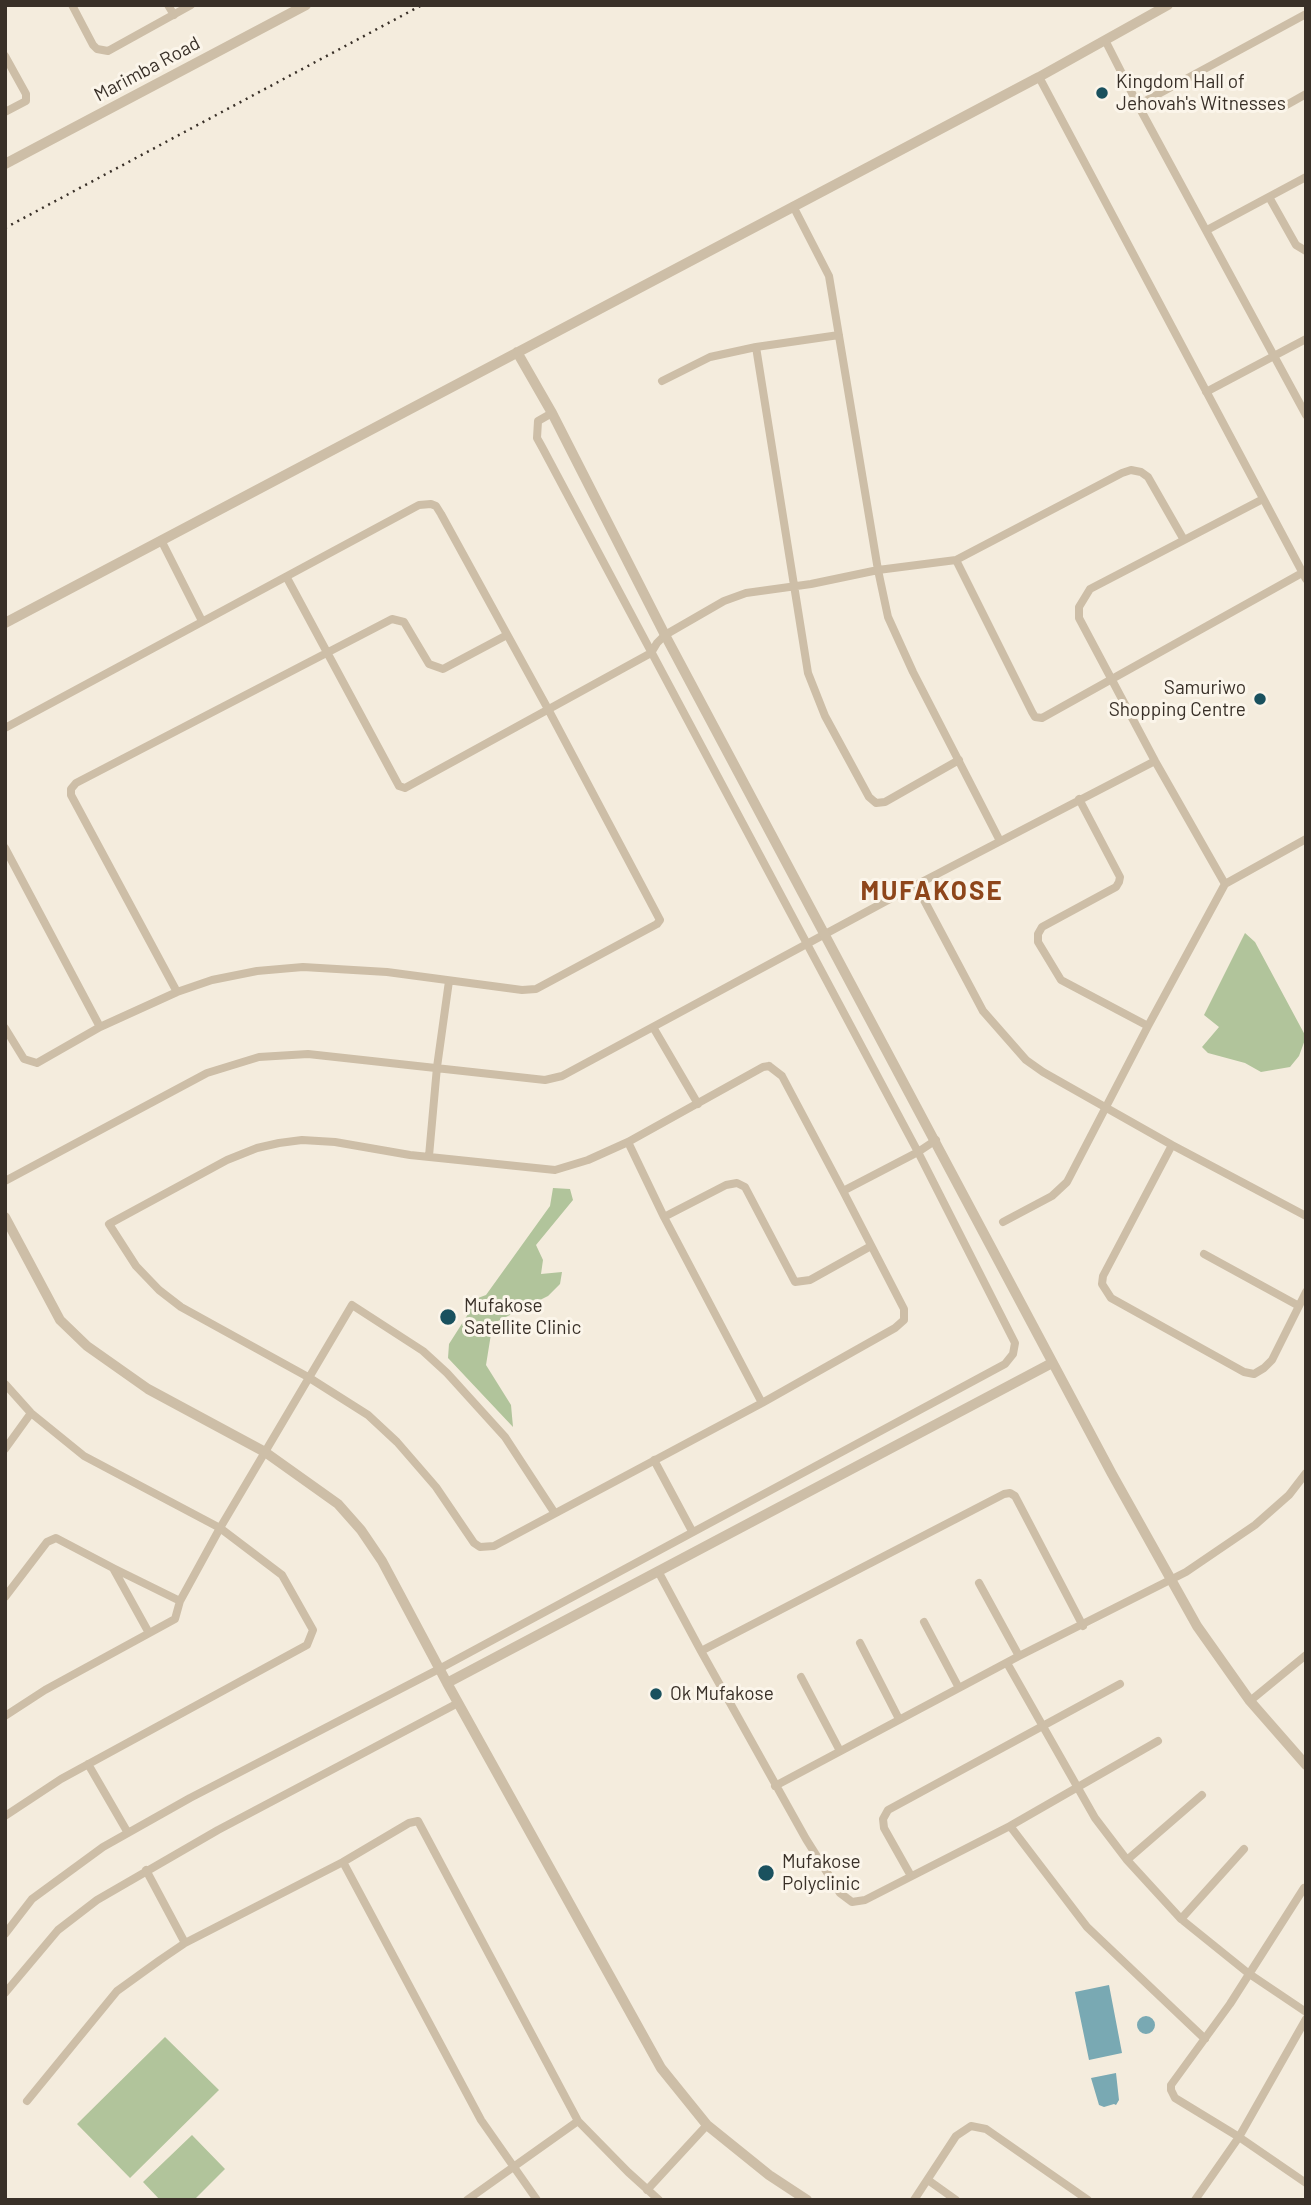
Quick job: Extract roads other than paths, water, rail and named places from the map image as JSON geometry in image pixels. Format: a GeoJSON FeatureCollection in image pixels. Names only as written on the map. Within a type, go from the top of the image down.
{"type":"FeatureCollection","features":[{"type":"Feature","properties":{"kind":"street"},"geometry":{"type":"LineString","coordinates":[[72,5],[93,45],[108,51],[191,5]]}},
{"type":"Feature","properties":{"kind":"street"},"geometry":{"type":"LineString","coordinates":[[168,5],[174,15]]}},
{"type":"Feature","properties":{"kind":"street","name":"Marimba Road"},"geometry":{"type":"LineString","coordinates":[[5,164],[306,5]]}},
{"type":"Feature","properties":{"kind":"street"},"geometry":{"type":"LineString","coordinates":[[5,623],[1039,77],[1168,5]]}},
{"type":"Feature","properties":{"kind":"street"},"geometry":{"type":"LineString","coordinates":[[1139,104],[1306,14]]}},
{"type":"Feature","properties":{"kind":"street"},"geometry":{"type":"LineString","coordinates":[[1105,40],[1306,415]]}},
{"type":"Feature","properties":{"kind":"street"},"geometry":{"type":"LineString","coordinates":[[5,56],[26,94],[26,101],[5,112]]}},
{"type":"Feature","properties":{"kind":"street"},"geometry":{"type":"LineString","coordinates":[[956,560],[1035,717],[1042,718],[1192,633],[1304,576],[1039,77]]}},
{"type":"Feature","properties":{"kind":"street"},"geometry":{"type":"LineString","coordinates":[[1283,107],[1306,94]]}},
{"type":"Feature","properties":{"kind":"street"},"geometry":{"type":"LineString","coordinates":[[1207,230],[1306,177]]}},
{"type":"Feature","properties":{"kind":"street"},"geometry":{"type":"LineString","coordinates":[[1269,197],[1296,245],[1306,251]]}},
{"type":"Feature","properties":{"kind":"street"},"geometry":{"type":"LineString","coordinates":[[793,206],[826,268],[888,617],[913,672],[1000,841]]}},
{"type":"Feature","properties":{"kind":"street"},"geometry":{"type":"LineString","coordinates":[[662,381],[710,357],[756,346],[839,335]]}},
{"type":"Feature","properties":{"kind":"street"},"geometry":{"type":"LineString","coordinates":[[1206,392],[1306,339]]}},
{"type":"Feature","properties":{"kind":"street"},"geometry":{"type":"LineString","coordinates":[[756,346],[808,673],[825,716],[869,797],[876,803],[885,802],[959,760]]}},
{"type":"Feature","properties":{"kind":"street"},"geometry":{"type":"LineString","coordinates":[[517,352],[552,413],[665,635],[936,1140],[974,1219],[1171,1580],[1197,1626],[1250,1701],[1306,1765]]}},
{"type":"Feature","properties":{"kind":"street"},"geometry":{"type":"LineString","coordinates":[[5,1934],[32,1899],[103,1847],[1006,1363],[1013,1354],[1015,1343],[918,1152],[537,438],[538,421],[552,413]]}},
{"type":"Feature","properties":{"kind":"street"},"geometry":{"type":"LineString","coordinates":[[286,578],[401,788],[405,788],[652,653],[665,635],[736,597],[878,570],[956,560],[1131,470],[1148,477],[1184,540]]}},
{"type":"Feature","properties":{"kind":"street"},"geometry":{"type":"LineString","coordinates":[[1225,884],[1155,761],[1079,618],[1079,607],[1090,589],[1263,499]]}},
{"type":"Feature","properties":{"kind":"street"},"geometry":{"type":"LineString","coordinates":[[5,728],[419,505],[431,504],[436,506],[441,514],[660,920],[657,925],[536,989],[522,990],[387,972],[303,967],[257,971],[212,980],[177,992],[100,1027],[37,1063],[24,1059],[5,1028]]}},
{"type":"Feature","properties":{"kind":"street"},"geometry":{"type":"LineString","coordinates":[[160,540],[202,621]]}},
{"type":"Feature","properties":{"kind":"street"},"geometry":{"type":"LineString","coordinates":[[177,992],[71,794],[71,789],[88,777],[392,618],[404,622],[429,664],[443,669],[507,635]]}},
{"type":"Feature","properties":{"kind":"street"},"geometry":{"type":"LineString","coordinates":[[5,1181],[207,1073],[259,1057],[308,1054],[553,1079],[1155,761]]}},
{"type":"Feature","properties":{"kind":"street"},"geometry":{"type":"LineString","coordinates":[[1079,799],[1120,877],[1119,882],[1116,887],[1042,927],[1038,942],[1061,980],[1148,1026]]}},
{"type":"Feature","properties":{"kind":"street"},"geometry":{"type":"LineString","coordinates":[[1003,1222],[1061,1189],[1072,1173],[1225,884],[1306,839]]}},
{"type":"Feature","properties":{"kind":"street"},"geometry":{"type":"LineString","coordinates":[[5,848],[100,1027]]}},
{"type":"Feature","properties":{"kind":"street"},"geometry":{"type":"LineString","coordinates":[[916,885],[983,1011],[994,1027],[1026,1060],[1172,1145],[1306,1216]]}},
{"type":"Feature","properties":{"kind":"street"},"geometry":{"type":"LineString","coordinates":[[429,1156],[436,1067],[449,981]]}},
{"type":"Feature","properties":{"kind":"street"},"geometry":{"type":"LineString","coordinates":[[653,1027],[698,1104]]}},
{"type":"Feature","properties":{"kind":"street"},"geometry":{"type":"LineString","coordinates":[[763,1067],[774,1068],[782,1076],[905,1315],[900,1325],[762,1403],[494,1546],[480,1547],[474,1544],[436,1487],[397,1441],[368,1415],[308,1377],[181,1307],[135,1266],[109,1224],[227,1160],[279,1143],[302,1140],[335,1142],[555,1170],[588,1160],[628,1142],[698,1104],[763,1067]]}},
{"type":"Feature","properties":{"kind":"street"},"geometry":{"type":"LineString","coordinates":[[843,1191],[936,1140]]}},
{"type":"Feature","properties":{"kind":"street"},"geometry":{"type":"LineString","coordinates":[[628,1142],[664,1217],[762,1403]]}},
{"type":"Feature","properties":{"kind":"street"},"geometry":{"type":"LineString","coordinates":[[1172,1145],[1102,1276],[1105,1292],[1111,1298],[1244,1372],[1254,1374],[1272,1360],[1306,1292]]}},
{"type":"Feature","properties":{"kind":"street"},"geometry":{"type":"LineString","coordinates":[[664,1217],[726,1185],[737,1183],[745,1188],[790,1276],[795,1282],[801,1283],[871,1246]]}},
{"type":"Feature","properties":{"kind":"street"},"geometry":{"type":"LineString","coordinates":[[5,1217],[60,1320],[87,1346],[148,1389],[265,1452],[338,1504],[361,1530],[382,1561],[439,1669],[661,2068],[707,2125],[769,2175],[807,2200]]}},
{"type":"Feature","properties":{"kind":"street"},"geometry":{"type":"LineString","coordinates":[[1203,1254],[1298,1306]]}},
{"type":"Feature","properties":{"kind":"street"},"geometry":{"type":"LineString","coordinates":[[5,1716],[45,1690],[175,1619],[180,1601],[220,1528],[352,1305],[423,1351],[447,1373],[505,1437],[554,1512]]}},
{"type":"Feature","properties":{"kind":"street"},"geometry":{"type":"LineString","coordinates":[[447,1683],[1052,1363]]}},
{"type":"Feature","properties":{"kind":"street"},"geometry":{"type":"LineString","coordinates":[[5,1384],[31,1413],[85,1456],[220,1528],[282,1575],[313,1630],[307,1645],[61,1779],[5,1816]]}},
{"type":"Feature","properties":{"kind":"street"},"geometry":{"type":"LineString","coordinates":[[5,1449],[31,1413]]}},
{"type":"Feature","properties":{"kind":"street"},"geometry":{"type":"LineString","coordinates":[[654,1460],[692,1531]]}},
{"type":"Feature","properties":{"kind":"street"},"geometry":{"type":"LineString","coordinates":[[775,1786],[1019,1656],[1171,1580],[1255,1525],[1289,1495],[1306,1474]]}},
{"type":"Feature","properties":{"kind":"street"},"geometry":{"type":"LineString","coordinates":[[701,1651],[1010,1493],[1015,1496],[1083,1626]]}},
{"type":"Feature","properties":{"kind":"street"},"geometry":{"type":"LineString","coordinates":[[5,1597],[47,1542],[56,1538],[180,1601]]}},
{"type":"Feature","properties":{"kind":"street"},"geometry":{"type":"LineString","coordinates":[[113,1568],[149,1633]]}},
{"type":"Feature","properties":{"kind":"street"},"geometry":{"type":"LineString","coordinates":[[658,1571],[775,1786],[846,1899],[859,1902],[1010,1826],[1158,1741]]}},
{"type":"Feature","properties":{"kind":"street"},"geometry":{"type":"LineString","coordinates":[[979,1583],[1019,1656]]}},
{"type":"Feature","properties":{"kind":"street"},"geometry":{"type":"LineString","coordinates":[[924,1622],[959,1688]]}},
{"type":"Feature","properties":{"kind":"street"},"geometry":{"type":"LineString","coordinates":[[860,1643],[899,1719]]}},
{"type":"Feature","properties":{"kind":"street"},"geometry":{"type":"LineString","coordinates":[[1250,1701],[1306,1655]]}},
{"type":"Feature","properties":{"kind":"street"},"geometry":{"type":"LineString","coordinates":[[1007,1663],[1096,1818],[1128,1860],[1181,1919],[1248,1973],[1306,2012]]}},
{"type":"Feature","properties":{"kind":"street"},"geometry":{"type":"LineString","coordinates":[[801,1676],[840,1751]]}},
{"type":"Feature","properties":{"kind":"street"},"geometry":{"type":"LineString","coordinates":[[911,1876],[884,1828],[883,1819],[888,1810],[1120,1684]]}},
{"type":"Feature","properties":{"kind":"street"},"geometry":{"type":"LineString","coordinates":[[5,1993],[58,1930],[97,1900],[146,1870],[458,1703]]}},
{"type":"Feature","properties":{"kind":"street"},"geometry":{"type":"LineString","coordinates":[[88,1764],[128,1833]]}},
{"type":"Feature","properties":{"kind":"street"},"geometry":{"type":"LineString","coordinates":[[1128,1860],[1202,1796]]}},
{"type":"Feature","properties":{"kind":"street"},"geometry":{"type":"LineString","coordinates":[[27,2101],[117,1991],[186,1943],[343,1862],[413,1821],[422,1825],[578,2121],[660,2200]]}},
{"type":"Feature","properties":{"kind":"street"},"geometry":{"type":"LineString","coordinates":[[1010,1826],[1087,1927],[1205,2039]]}},
{"type":"Feature","properties":{"kind":"street"},"geometry":{"type":"LineString","coordinates":[[1181,1919],[1244,1849]]}},
{"type":"Feature","properties":{"kind":"street"},"geometry":{"type":"LineString","coordinates":[[343,1862],[481,2120],[537,2200]]}},
{"type":"Feature","properties":{"kind":"street"},"geometry":{"type":"LineString","coordinates":[[146,1870],[186,1943]]}},
{"type":"Feature","properties":{"kind":"street"},"geometry":{"type":"LineString","coordinates":[[1304,1888],[1230,2004],[1171,2085],[1172,2095],[1306,2183]]}},
{"type":"Feature","properties":{"kind":"street"},"geometry":{"type":"LineString","coordinates":[[1195,2200],[1239,2137],[1306,2019]]}},
{"type":"Feature","properties":{"kind":"street"},"geometry":{"type":"LineString","coordinates":[[467,2200],[578,2121]]}},
{"type":"Feature","properties":{"kind":"street"},"geometry":{"type":"LineString","coordinates":[[647,2190],[707,2125]]}},
{"type":"Feature","properties":{"kind":"street"},"geometry":{"type":"LineString","coordinates":[[914,2200],[956,2136],[971,2126],[986,2129],[1088,2200]]}},
{"type":"Feature","properties":{"kind":"street"},"geometry":{"type":"LineString","coordinates":[[928,2180],[956,2200]]}},
{"type":"Feature","properties":{"kind":"water"},"geometry":{"type":"Polygon","coordinates":[[[1109,1985],[1122,2053],[1089,2060],[1075,1992],[1109,1985]]]}},
{"type":"Feature","properties":{"kind":"water"},"geometry":{"type":"Polygon","coordinates":[[[1142,2016],[1150,2016],[1155,2025],[1153,2032],[1142,2034],[1137,2029],[1137,2021],[1142,2016]]]}},
{"type":"Feature","properties":{"kind":"water"},"geometry":{"type":"Polygon","coordinates":[[[1116,2073],[1119,2100],[1116,2105],[1099,2105],[1091,2078],[1116,2073]]]}},
{"type":"Feature","properties":{"kind":"railway"},"geometry":{"type":"LineString","coordinates":[[5,228],[422,5]]}},
{"type":"Feature","properties":{"kind":"place","name":"Kingdom Hall of Jehovah's Witnesses"},"geometry":{"type":"Point","coordinates":[1102,93]}},
{"type":"Feature","properties":{"kind":"place","name":"Samuriwo Shopping Centre"},"geometry":{"type":"Point","coordinates":[1260,699]}},
{"type":"Feature","properties":{"kind":"place","name":"Mufakose Satellite Clinic"},"geometry":{"type":"Point","coordinates":[448,1317]}},
{"type":"Feature","properties":{"kind":"place","name":"Ok Mufakose"},"geometry":{"type":"Point","coordinates":[656,1694]}},
{"type":"Feature","properties":{"kind":"place","name":"Mufakose Polyclinic"},"geometry":{"type":"Point","coordinates":[766,1873]}},
{"type":"Feature","properties":{"kind":"district","name":"MUFAKOSE"},"geometry":{"type":"Point","coordinates":[932,891]}}]}
